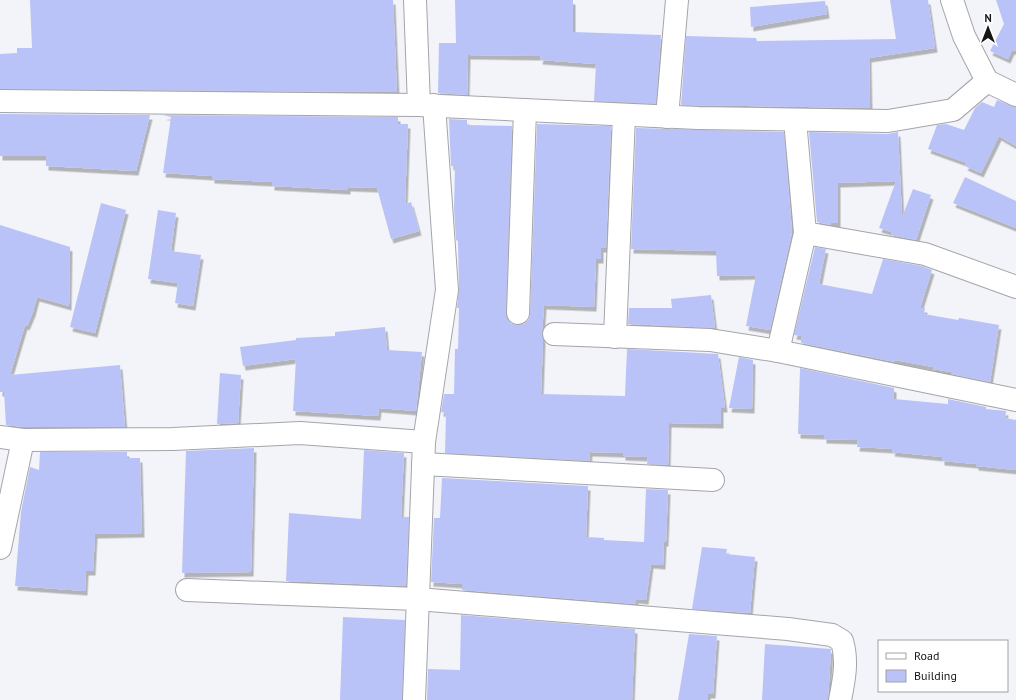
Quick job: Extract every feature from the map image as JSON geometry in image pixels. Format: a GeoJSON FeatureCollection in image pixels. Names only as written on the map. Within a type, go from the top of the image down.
{"type":"FeatureCollection","features":[{"type":"Feature","properties":{"kind":"street"},"geometry":{"type":"LineString","coordinates":[[414,700],[424,442],[447,290],[415,0]]}},
{"type":"Feature","properties":{"kind":"street"},"geometry":{"type":"LineString","coordinates":[[667,117],[677,0]]}},
{"type":"Feature","properties":{"kind":"street"},"geometry":{"type":"LineString","coordinates":[[952,0],[964,36],[987,81],[1016,95]]}},
{"type":"Feature","properties":{"kind":"street"},"geometry":{"type":"LineString","coordinates":[[0,102],[426,105],[667,117],[888,121],[953,110],[987,81]]}},
{"type":"Feature","properties":{"kind":"street"},"geometry":{"type":"LineString","coordinates":[[518,313],[525,110]]}},
{"type":"Feature","properties":{"kind":"street"},"geometry":{"type":"LineString","coordinates":[[615,337],[624,115]]}},
{"type":"Feature","properties":{"kind":"street"},"geometry":{"type":"LineString","coordinates":[[778,351],[805,234],[795,120]]}},
{"type":"Feature","properties":{"kind":"street"},"geometry":{"type":"LineString","coordinates":[[805,234],[925,254],[1016,287]]}},
{"type":"Feature","properties":{"kind":"street"},"geometry":{"type":"LineString","coordinates":[[554,334],[710,340],[778,351],[1016,400]]}},
{"type":"Feature","properties":{"kind":"street"},"geometry":{"type":"LineString","coordinates":[[0,437],[23,440],[173,439],[300,433],[424,442]]}},
{"type":"Feature","properties":{"kind":"street"},"geometry":{"type":"LineString","coordinates":[[0,548],[23,440]]}},
{"type":"Feature","properties":{"kind":"street"},"geometry":{"type":"LineString","coordinates":[[423,464],[713,480]]}},
{"type":"Feature","properties":{"kind":"street"},"geometry":{"type":"LineString","coordinates":[[187,590],[417,599],[788,629],[832,635],[842,641],[846,654],[840,700]]}},
{"type":"Feature","properties":{"kind":"building"},"geometry":{"type":"Polygon","coordinates":[[[30,0],[393,0],[397,92],[0,89],[0,54],[17,53],[17,48],[32,48],[30,0]]]}},
{"type":"Feature","properties":{"kind":"building"},"geometry":{"type":"Polygon","coordinates":[[[455,0],[573,0],[573,32],[661,35],[656,104],[594,101],[596,64],[540,60],[541,56],[468,55],[467,95],[438,93],[439,43],[456,43],[455,0]]]}},
{"type":"Feature","properties":{"kind":"building"},"geometry":{"type":"Polygon","coordinates":[[[890,0],[928,0],[935,48],[869,58],[870,108],[681,105],[686,36],[756,38],[757,41],[896,39],[890,0]]]}},
{"type":"Feature","properties":{"kind":"building"},"geometry":{"type":"Polygon","coordinates":[[[996,0],[1016,0],[1016,51],[1012,50],[1008,59],[990,51],[1004,24],[996,0]]]}},
{"type":"Feature","properties":{"kind":"building"},"geometry":{"type":"Polygon","coordinates":[[[825,1],[827,14],[751,27],[750,7],[825,1]]]}},
{"type":"Feature","properties":{"kind":"building"},"geometry":{"type":"Polygon","coordinates":[[[997,100],[1016,107],[1016,146],[999,136],[981,173],[965,166],[967,163],[928,149],[937,125],[946,124],[964,130],[975,108],[982,102],[994,107],[997,100]]]}},
{"type":"Feature","properties":{"kind":"building"},"geometry":{"type":"Polygon","coordinates":[[[0,114],[150,115],[136,171],[46,166],[46,156],[0,156],[0,114]]]}},
{"type":"Feature","properties":{"kind":"building"},"geometry":{"type":"Polygon","coordinates":[[[163,115],[398,117],[398,124],[408,124],[405,204],[411,202],[419,231],[391,239],[377,188],[348,187],[348,190],[272,186],[272,182],[212,179],[212,176],[163,173],[171,117],[163,115]]]}},
{"type":"Feature","properties":{"kind":"building"},"geometry":{"type":"Polygon","coordinates":[[[449,119],[467,120],[467,125],[512,126],[506,313],[507,319],[512,324],[517,325],[524,324],[529,319],[530,313],[537,124],[611,126],[606,248],[601,248],[601,259],[596,259],[594,307],[544,305],[541,394],[625,396],[627,349],[718,354],[725,408],[721,408],[721,424],[669,423],[668,465],[647,464],[648,457],[623,456],[623,453],[590,452],[589,461],[445,453],[446,413],[441,412],[444,394],[454,394],[455,349],[458,349],[459,308],[457,308],[459,289],[458,241],[456,240],[454,209],[455,166],[451,166],[449,119]]]}},
{"type":"Feature","properties":{"kind":"building"},"geometry":{"type":"Polygon","coordinates":[[[636,128],[784,132],[792,232],[770,330],[746,326],[756,275],[717,276],[716,251],[631,249],[636,128]]]}},
{"type":"Feature","properties":{"kind":"building"},"geometry":{"type":"Polygon","coordinates":[[[809,132],[888,134],[898,132],[902,217],[913,189],[931,195],[916,240],[891,235],[892,232],[879,228],[896,181],[838,183],[838,223],[831,223],[830,225],[817,222],[809,132]]]}},
{"type":"Feature","properties":{"kind":"building"},"geometry":{"type":"Polygon","coordinates":[[[965,177],[1016,201],[1016,228],[953,203],[965,177]]]}},
{"type":"Feature","properties":{"kind":"building"},"geometry":{"type":"Polygon","coordinates":[[[101,203],[126,210],[95,333],[70,327],[101,203]]]}},
{"type":"Feature","properties":{"kind":"building"},"geometry":{"type":"Polygon","coordinates":[[[158,210],[176,213],[171,251],[201,255],[193,306],[175,303],[178,283],[148,279],[158,210]]]}},
{"type":"Feature","properties":{"kind":"building"},"geometry":{"type":"Polygon","coordinates":[[[0,225],[70,247],[69,306],[37,297],[27,326],[25,325],[10,375],[120,365],[125,427],[24,427],[6,425],[4,392],[0,392],[0,225]]]}},
{"type":"Feature","properties":{"kind":"building"},"geometry":{"type":"Polygon","coordinates":[[[815,247],[826,249],[819,284],[872,294],[883,259],[922,266],[932,270],[920,308],[925,308],[924,314],[999,325],[990,382],[951,374],[951,372],[933,369],[933,367],[895,360],[895,362],[801,343],[801,336],[794,335],[815,247]]]}},
{"type":"Feature","properties":{"kind":"building"},"geometry":{"type":"Polygon","coordinates":[[[711,295],[715,328],[628,324],[629,308],[672,308],[671,299],[711,295]]]}},
{"type":"Feature","properties":{"kind":"building"},"geometry":{"type":"Polygon","coordinates":[[[385,327],[387,350],[422,352],[416,411],[379,408],[378,416],[293,411],[296,359],[243,366],[240,347],[296,340],[296,338],[335,336],[335,332],[385,327]]]}},
{"type":"Feature","properties":{"kind":"building"},"geometry":{"type":"Polygon","coordinates":[[[739,357],[753,360],[752,409],[729,408],[739,357]]]}},
{"type":"Feature","properties":{"kind":"building"},"geometry":{"type":"Polygon","coordinates":[[[800,368],[894,388],[894,399],[948,404],[948,399],[986,407],[986,409],[1006,411],[1005,418],[1016,420],[1016,470],[942,461],[942,457],[892,452],[893,449],[857,447],[858,440],[824,439],[824,435],[798,434],[800,368]]]}},
{"type":"Feature","properties":{"kind":"building"},"geometry":{"type":"Polygon","coordinates":[[[220,373],[241,375],[238,423],[217,424],[220,373]]]}},
{"type":"Feature","properties":{"kind":"building"},"geometry":{"type":"Polygon","coordinates":[[[254,448],[251,572],[182,573],[186,451],[254,448]]]}},
{"type":"Feature","properties":{"kind":"building"},"geometry":{"type":"Polygon","coordinates":[[[364,450],[404,453],[401,517],[409,517],[406,586],[286,581],[289,513],[361,519],[364,450]]]}},
{"type":"Feature","properties":{"kind":"building"},"geometry":{"type":"Polygon","coordinates":[[[40,452],[127,452],[127,458],[140,458],[142,533],[95,534],[93,571],[86,571],[85,591],[15,586],[21,512],[30,467],[39,470],[40,452]]]}},
{"type":"Feature","properties":{"kind":"building"},"geometry":{"type":"Polygon","coordinates":[[[442,478],[588,486],[586,537],[604,538],[604,540],[644,542],[646,489],[668,490],[666,542],[664,542],[663,565],[651,564],[646,600],[636,599],[636,604],[462,590],[462,584],[431,582],[434,518],[440,518],[442,478]]]}},
{"type":"Feature","properties":{"kind":"building"},"geometry":{"type":"Polygon","coordinates":[[[702,547],[727,549],[726,554],[755,557],[750,613],[692,609],[702,547]]]}},
{"type":"Feature","properties":{"kind":"building"},"geometry":{"type":"Polygon","coordinates":[[[461,615],[635,629],[632,700],[427,700],[428,669],[460,670],[461,615]]]}},
{"type":"Feature","properties":{"kind":"building"},"geometry":{"type":"Polygon","coordinates":[[[343,617],[405,620],[402,700],[340,700],[343,617]]]}},
{"type":"Feature","properties":{"kind":"building"},"geometry":{"type":"Polygon","coordinates":[[[689,634],[717,636],[713,694],[708,694],[708,700],[678,700],[689,634]]]}},
{"type":"Feature","properties":{"kind":"building"},"geometry":{"type":"Polygon","coordinates":[[[765,644],[831,649],[828,700],[762,700],[765,644]]]}}]}
